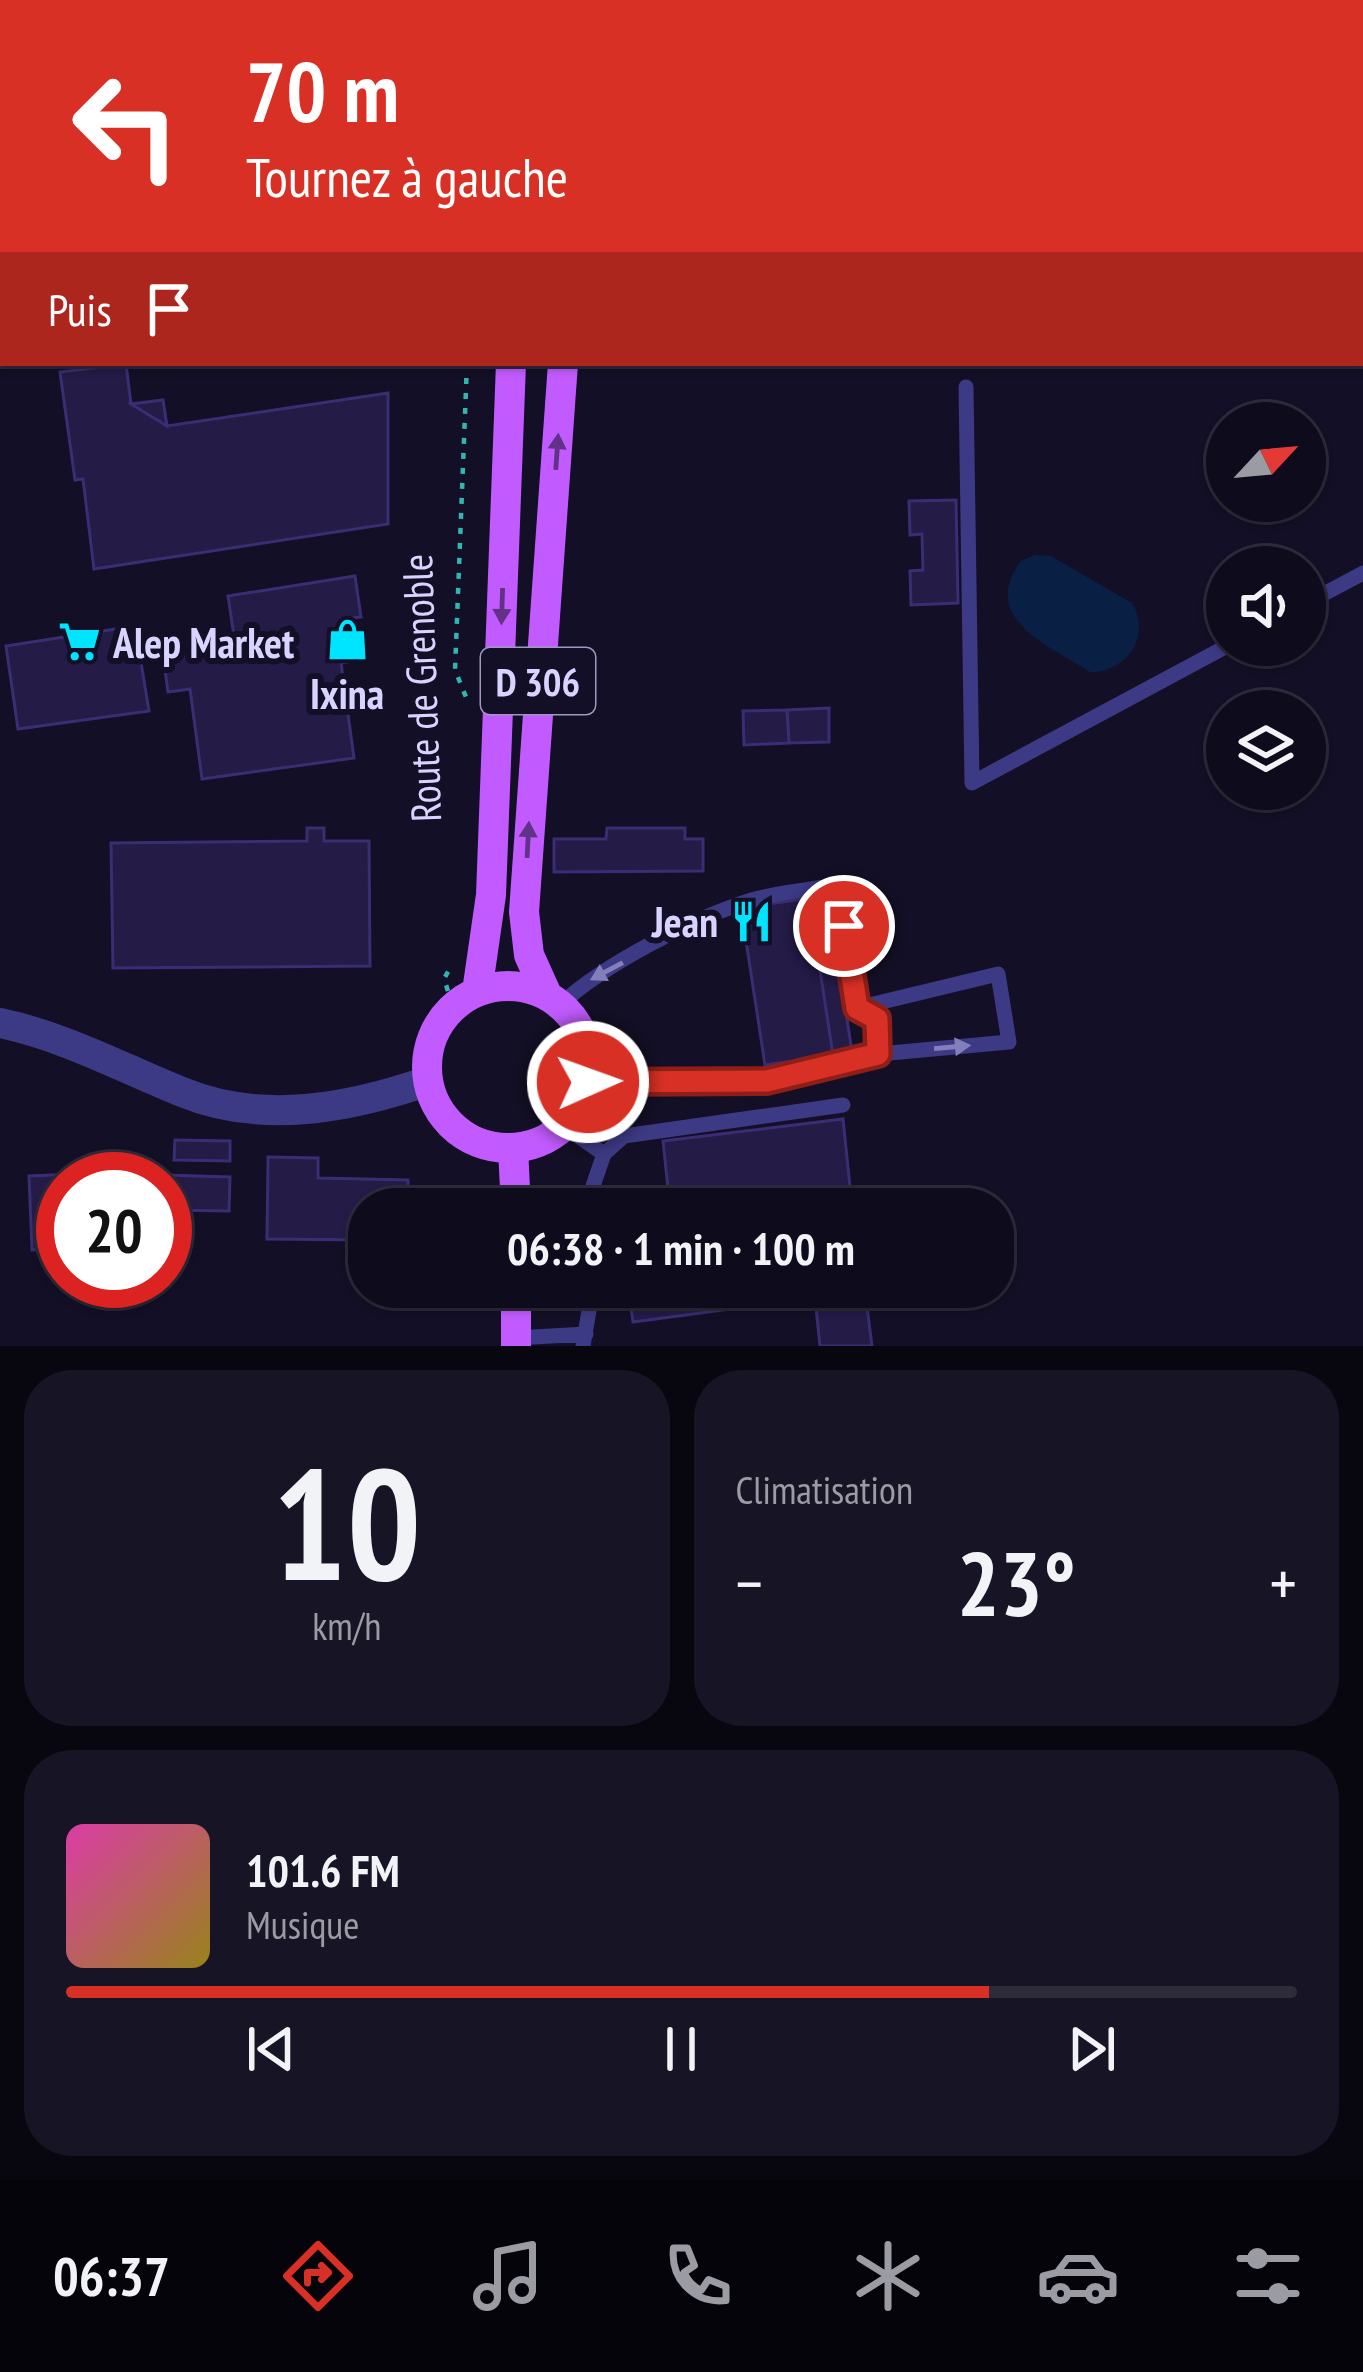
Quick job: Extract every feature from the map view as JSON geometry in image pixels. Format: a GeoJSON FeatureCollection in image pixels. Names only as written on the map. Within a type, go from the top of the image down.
{"type":"FeatureCollection","features":[{"type":"Feature","properties":{"kind":"main road","name":"Route de Grenoble"},"geometry":{"type":"LineString","coordinates":[[467,998],[491,895],[511,366]]}},
{"type":"Feature","properties":{"kind":"main road","name":"D 306"},"geometry":{"type":"LineString","coordinates":[[554,1000],[530,955],[524,912],[563,366]]}},
{"type":"Feature","properties":{"kind":"main road"},"geometry":{"type":"LineString","coordinates":[[500,986],[554,1000],[584,1040],[588,1082],[564,1126],[541,1141],[513,1148],[467,1138],[435,1103],[428,1081],[428,1052],[438,1025],[467,998],[500,986]]}},
{"type":"Feature","properties":{"kind":"main road"},"geometry":{"type":"LineString","coordinates":[[513,1148],[515,1188]]}},
{"type":"Feature","properties":{"kind":"main road"},"geometry":{"type":"LineString","coordinates":[[516,1308],[516,1342]]}},
{"type":"Feature","properties":{"kind":"street"},"geometry":{"type":"LineString","coordinates":[[0,1023],[110,1057],[186,1094],[235,1104],[331,1110],[428,1081]]}},
{"type":"Feature","properties":{"kind":"lane"},"geometry":{"type":"LineString","coordinates":[[966,387],[972,783],[1206,657]]}},
{"type":"Feature","properties":{"kind":"lane"},"geometry":{"type":"LineString","coordinates":[[1326,593],[1363,573]]}},
{"type":"Feature","properties":{"kind":"lane"},"geometry":{"type":"LineString","coordinates":[[554,1000],[698,923],[753,900],[836,885],[857,1008]]}},
{"type":"Feature","properties":{"kind":"lane"},"geometry":{"type":"LineString","coordinates":[[588,1082],[767,1081],[878,1054],[1009,1042],[998,974],[857,1008]]}},
{"type":"Feature","properties":{"kind":"lane"},"geometry":{"type":"LineString","coordinates":[[857,1008],[877,1019],[878,1054]]}},
{"type":"Feature","properties":{"kind":"lane"},"geometry":{"type":"LineString","coordinates":[[592,1188],[604,1154],[624,1136],[843,1105]]}},
{"type":"Feature","properties":{"kind":"lane"},"geometry":{"type":"LineString","coordinates":[[564,1126],[604,1154]]}},
{"type":"Feature","properties":{"kind":"lane"},"geometry":{"type":"LineString","coordinates":[[516,1342],[585,1340],[590,1308]]}},
{"type":"Feature","properties":{"kind":"path","name":"Route de Grenoble"},"geometry":{"type":"LineString","coordinates":[[467,366],[455,670],[472,711]]}},
{"type":"Feature","properties":{"kind":"path"},"geometry":{"type":"LineString","coordinates":[[452,964],[445,979],[467,998]]}},
{"type":"Feature","properties":{"kind":"water"},"geometry":{"type":"Polygon","coordinates":[[[1035,555],[1051,556],[1132,603],[1139,628],[1125,659],[1090,672],[1024,628],[1008,599],[1010,581],[1021,561],[1035,555]]]}},
{"type":"Feature","properties":{"kind":"building"},"geometry":{"type":"Polygon","coordinates":[[[126,366],[131,404],[167,426],[388,393],[388,524],[94,569],[83,479],[75,480],[60,372],[126,366]]]}},
{"type":"Feature","properties":{"kind":"building"},"geometry":{"type":"Polygon","coordinates":[[[163,400],[167,426],[131,404],[163,400]]]}},
{"type":"Feature","properties":{"kind":"building"},"geometry":{"type":"Polygon","coordinates":[[[956,500],[958,603],[911,605],[910,571],[923,570],[922,534],[910,535],[909,501],[956,500]]]}},
{"type":"Feature","properties":{"kind":"building"},"geometry":{"type":"Polygon","coordinates":[[[355,576],[361,617],[352,618],[358,660],[341,663],[354,758],[202,779],[190,689],[168,692],[162,647],[234,636],[228,596],[355,576]]]}},
{"type":"Feature","properties":{"kind":"building"},"geometry":{"type":"Polygon","coordinates":[[[135,626],[149,711],[18,729],[6,646],[135,626]]]}},
{"type":"Feature","properties":{"kind":"building"},"geometry":{"type":"Polygon","coordinates":[[[829,708],[829,742],[789,743],[787,710],[829,708]]]}},
{"type":"Feature","properties":{"kind":"building"},"geometry":{"type":"Polygon","coordinates":[[[787,710],[789,743],[744,745],[743,711],[787,710]]]}},
{"type":"Feature","properties":{"kind":"building"},"geometry":{"type":"Polygon","coordinates":[[[307,828],[324,828],[324,841],[369,841],[370,966],[113,968],[111,843],[307,841],[307,828]]]}},
{"type":"Feature","properties":{"kind":"building"},"geometry":{"type":"Polygon","coordinates":[[[607,828],[685,828],[685,839],[703,839],[703,871],[554,872],[554,839],[606,839],[607,828]]]}},
{"type":"Feature","properties":{"kind":"building"},"geometry":{"type":"Polygon","coordinates":[[[828,894],[852,1052],[833,1055],[809,898],[828,894]]]}},
{"type":"Feature","properties":{"kind":"building"},"geometry":{"type":"Polygon","coordinates":[[[809,898],[833,1055],[765,1065],[741,908],[809,898]]]}},
{"type":"Feature","properties":{"kind":"building"},"geometry":{"type":"Polygon","coordinates":[[[843,1119],[850,1187],[668,1188],[663,1141],[843,1119]]]}},
{"type":"Feature","properties":{"kind":"building"},"geometry":{"type":"Polygon","coordinates":[[[175,1140],[230,1141],[230,1161],[192,1160],[192,1152],[174,1152],[175,1140]]]}},
{"type":"Feature","properties":{"kind":"building"},"geometry":{"type":"Polygon","coordinates":[[[268,1157],[318,1158],[318,1178],[408,1180],[408,1188],[348,1188],[348,1240],[267,1239],[268,1157]]]}},
{"type":"Feature","properties":{"kind":"building"},"geometry":{"type":"Polygon","coordinates":[[[29,1176],[36,1176],[36,1250],[32,1250],[29,1176]]]}},
{"type":"Feature","properties":{"kind":"building"},"geometry":{"type":"Polygon","coordinates":[[[192,1176],[230,1177],[229,1211],[192,1210],[192,1176]]]}},
{"type":"Feature","properties":{"kind":"building"},"geometry":{"type":"Polygon","coordinates":[[[631,1308],[738,1308],[633,1322],[631,1308]]]}},
{"type":"Feature","properties":{"kind":"building"},"geometry":{"type":"Polygon","coordinates":[[[816,1308],[867,1308],[872,1346],[820,1346],[816,1308]]]}},
{"type":"Feature","properties":{"kind":"place","name":"Ixina"},"geometry":{"type":"Point","coordinates":[347,639]}},
{"type":"Feature","properties":{"kind":"place","name":"Alep Market"},"geometry":{"type":"Point","coordinates":[79,642]}},
{"type":"Feature","properties":{"kind":"place","name":"Jean"},"geometry":{"type":"Point","coordinates":[752,921]}},
{"type":"Feature","properties":{"kind":"route"},"geometry":{"type":"LineString","coordinates":[[588,1082],[619,1078],[682,1084],[767,1081],[878,1054],[877,1019],[857,1008],[844,926]]}}]}
